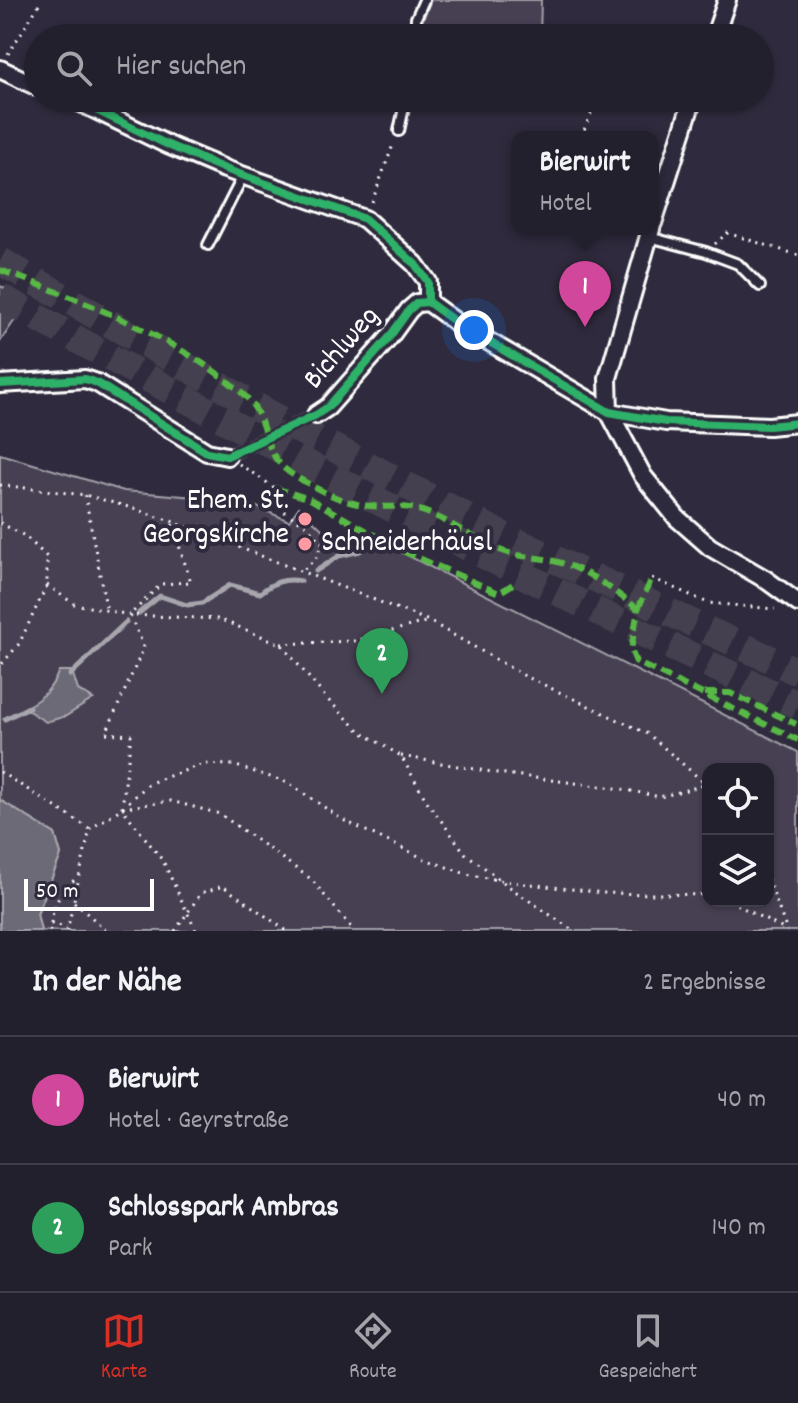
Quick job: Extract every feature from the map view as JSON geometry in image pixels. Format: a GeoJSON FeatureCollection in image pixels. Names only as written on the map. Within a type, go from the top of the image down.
{"type":"FeatureCollection","features":[{"type":"Feature","properties":{"kind":"street"},"geometry":{"type":"LineString","coordinates":[[719,24],[727,0]]}},
{"type":"Feature","properties":{"kind":"street"},"geometry":{"type":"LineString","coordinates":[[0,69],[24,80]]}},
{"type":"Feature","properties":{"kind":"street"},"geometry":{"type":"LineString","coordinates":[[100,112],[168,145],[365,219],[415,264],[428,282],[428,302]]}},
{"type":"Feature","properties":{"kind":"street"},"geometry":{"type":"LineString","coordinates":[[659,205],[689,112]]}},
{"type":"Feature","properties":{"kind":"street"},"geometry":{"type":"LineString","coordinates":[[650,235],[608,378],[609,412],[633,460],[664,505],[710,547],[765,579],[798,603]]}},
{"type":"Feature","properties":{"kind":"street","name":"Bichlweg"},"geometry":{"type":"LineString","coordinates":[[316,415],[328,407],[388,339],[409,310],[417,303],[428,302],[457,323],[609,412]]}},
{"type":"Feature","properties":{"kind":"street"},"geometry":{"type":"LineString","coordinates":[[0,384],[85,379],[97,383],[207,452],[227,456]]}},
{"type":"Feature","properties":{"kind":"street"},"geometry":{"type":"LineString","coordinates":[[609,412],[666,422],[769,426],[798,423]]}},
{"type":"Feature","properties":{"kind":"lane"},"geometry":{"type":"LineString","coordinates":[[416,24],[424,0]]}},
{"type":"Feature","properties":{"kind":"lane"},"geometry":{"type":"LineString","coordinates":[[399,131],[403,112]]}},
{"type":"Feature","properties":{"kind":"lane"},"geometry":{"type":"LineString","coordinates":[[208,245],[243,175]]}},
{"type":"Feature","properties":{"kind":"lane"},"geometry":{"type":"LineString","coordinates":[[659,233],[738,264],[760,286]]}},
{"type":"Feature","properties":{"kind":"path"},"geometry":{"type":"LineString","coordinates":[[27,24],[42,0]]}},
{"type":"Feature","properties":{"kind":"path"},"geometry":{"type":"LineString","coordinates":[[8,53],[24,28]]}},
{"type":"Feature","properties":{"kind":"path"},"geometry":{"type":"LineString","coordinates":[[584,131],[592,112]]}},
{"type":"Feature","properties":{"kind":"path"},"geometry":{"type":"LineString","coordinates":[[365,219],[399,131]]}},
{"type":"Feature","properties":{"kind":"path"},"geometry":{"type":"LineString","coordinates":[[706,252],[727,233],[798,255]]}},
{"type":"Feature","properties":{"kind":"path"},"geometry":{"type":"LineString","coordinates":[[254,474],[275,488],[266,500],[307,526],[322,543],[316,558],[300,573]]}},
{"type":"Feature","properties":{"kind":"path"},"geometry":{"type":"LineString","coordinates":[[0,485],[85,495],[171,521],[429,621],[523,675],[648,734],[702,781]]}},
{"type":"Feature","properties":{"kind":"path"},"geometry":{"type":"LineString","coordinates":[[85,495],[107,612]]}},
{"type":"Feature","properties":{"kind":"path"},"geometry":{"type":"LineString","coordinates":[[130,615],[161,584],[191,582],[171,521]]}},
{"type":"Feature","properties":{"kind":"path"},"geometry":{"type":"LineString","coordinates":[[0,523],[25,536],[47,557],[47,585],[19,644],[0,666]]}},
{"type":"Feature","properties":{"kind":"path"},"geometry":{"type":"LineString","coordinates":[[652,578],[708,603],[781,610]]}},
{"type":"Feature","properties":{"kind":"path"},"geometry":{"type":"LineString","coordinates":[[47,585],[74,604],[130,615],[219,619],[281,644],[354,641],[429,621]]}},
{"type":"Feature","properties":{"kind":"path"},"geometry":{"type":"LineString","coordinates":[[130,615],[144,647],[106,733],[131,735],[122,808],[163,861],[196,931]]}},
{"type":"Feature","properties":{"kind":"path"},"geometry":{"type":"LineString","coordinates":[[281,644],[326,698],[361,732],[401,756],[660,797],[702,786]]}},
{"type":"Feature","properties":{"kind":"path"},"geometry":{"type":"LineString","coordinates":[[401,756],[426,800],[465,853],[574,931]]}},
{"type":"Feature","properties":{"kind":"path"},"geometry":{"type":"LineString","coordinates":[[51,924],[67,929],[90,829],[122,808],[150,783],[203,764],[233,765],[289,783],[343,820],[425,859],[466,874],[604,893],[702,895]]}},
{"type":"Feature","properties":{"kind":"path"},"geometry":{"type":"LineString","coordinates":[[0,772],[90,829]]}},
{"type":"Feature","properties":{"kind":"path"},"geometry":{"type":"LineString","coordinates":[[122,808],[171,801],[220,814],[311,879],[354,931]]}},
{"type":"Feature","properties":{"kind":"path"},"geometry":{"type":"LineString","coordinates":[[50,931],[56,898],[78,876]]}},
{"type":"Feature","properties":{"kind":"path"},"geometry":{"type":"LineString","coordinates":[[175,931],[201,893],[223,886],[287,931]]}},
{"type":"Feature","properties":{"kind":"path"},"geometry":{"type":"LineString","coordinates":[[774,895],[787,931]]}},
{"type":"Feature","properties":{"kind":"path"},"geometry":{"type":"LineString","coordinates":[[74,901],[107,931]]}},
{"type":"Feature","properties":{"kind":"path"},"geometry":{"type":"LineString","coordinates":[[741,907],[787,931]]}},
{"type":"Feature","properties":{"kind":"shaded area"},"geometry":{"type":"Polygon","coordinates":[[[431,0],[541,0],[540,24],[421,24],[431,0]]]}},
{"type":"Feature","properties":{"kind":"shaded area"},"geometry":{"type":"Polygon","coordinates":[[[0,286],[29,299],[0,342],[0,286]]]}},
{"type":"Feature","properties":{"kind":"shaded area"},"geometry":{"type":"Polygon","coordinates":[[[0,454],[124,491],[243,501],[289,521],[299,507],[326,533],[359,531],[798,752],[798,931],[41,931],[37,915],[61,855],[55,834],[0,800],[0,454]],[[52,689],[40,700],[92,699],[78,690],[52,689]]]}},
{"type":"Feature","properties":{"kind":"shaded area"},"geometry":{"type":"Polygon","coordinates":[[[59,671],[72,671],[78,690],[93,699],[66,716],[46,722],[24,708],[46,693],[59,671]]]}},
{"type":"Feature","properties":{"kind":"shaded area"},"geometry":{"type":"Polygon","coordinates":[[[0,800],[55,834],[61,855],[37,914],[41,931],[0,931],[0,800]]]}},
{"type":"Feature","properties":{"kind":"waterway"},"geometry":{"type":"LineString","coordinates":[[316,571],[339,556],[360,551],[376,541]]}},
{"type":"Feature","properties":{"kind":"waterway"},"geometry":{"type":"LineString","coordinates":[[139,613],[160,596],[187,605],[202,603],[230,585],[260,593],[279,582],[301,581]]}},
{"type":"Feature","properties":{"kind":"waterway"},"geometry":{"type":"LineString","coordinates":[[70,675],[126,622]]}},
{"type":"Feature","properties":{"kind":"waterway"},"geometry":{"type":"LineString","coordinates":[[5,719],[29,707]]}},
{"type":"Feature","properties":{"kind":"tunnel"},"geometry":{"type":"LineString","coordinates":[[0,261],[282,421],[504,536],[798,672]]}},
{"type":"Feature","properties":{"kind":"tunnel"},"geometry":{"type":"LineString","coordinates":[[0,297],[395,510],[595,610],[798,705]]}},
{"type":"Feature","properties":{"kind":"tunnel"},"geometry":{"type":"LineString","coordinates":[[227,456],[316,415]]}},
{"type":"Feature","properties":{"kind":"marked path"},"geometry":{"type":"LineString","coordinates":[[0,270],[127,322],[218,374],[252,404],[276,459],[285,469],[315,488],[361,505],[419,510],[502,551],[566,564],[588,574],[638,609],[631,650],[636,662],[798,740]]}},
{"type":"Feature","properties":{"kind":"marked path"},"geometry":{"type":"LineString","coordinates":[[275,488],[310,499],[405,552],[499,593],[513,584]]}},
{"type":"Feature","properties":{"kind":"marked path"},"geometry":{"type":"LineString","coordinates":[[638,609],[652,578]]}},
{"type":"Feature","properties":{"kind":"marked path"},"geometry":{"type":"LineString","coordinates":[[705,693],[730,693],[796,724]]}},
{"type":"Feature","properties":{"kind":"cycle path"},"geometry":{"type":"LineString","coordinates":[[100,112],[225,169],[365,219],[415,264],[428,282],[428,302]]}},
{"type":"Feature","properties":{"kind":"cycle path"},"geometry":{"type":"LineString","coordinates":[[0,384],[85,379],[97,383],[207,452],[227,456],[328,407],[388,339],[409,310],[417,303],[428,302],[457,323],[609,412],[666,422],[769,426],[798,423]]}},
{"type":"Feature","properties":{"kind":"place","name":"Bierwirt"},"geometry":{"type":"Point","coordinates":[585,327]}},
{"type":"Feature","properties":{"kind":"place","name":"Ehem. St. Georgskirche"},"geometry":{"type":"Point","coordinates":[305,519]}},
{"type":"Feature","properties":{"kind":"place","name":"Schneiderhäusl"},"geometry":{"type":"Point","coordinates":[305,544]}},
{"type":"Feature","properties":{"kind":"place","name":"Schlosspark Ambras"},"geometry":{"type":"Point","coordinates":[382,694]}}]}
